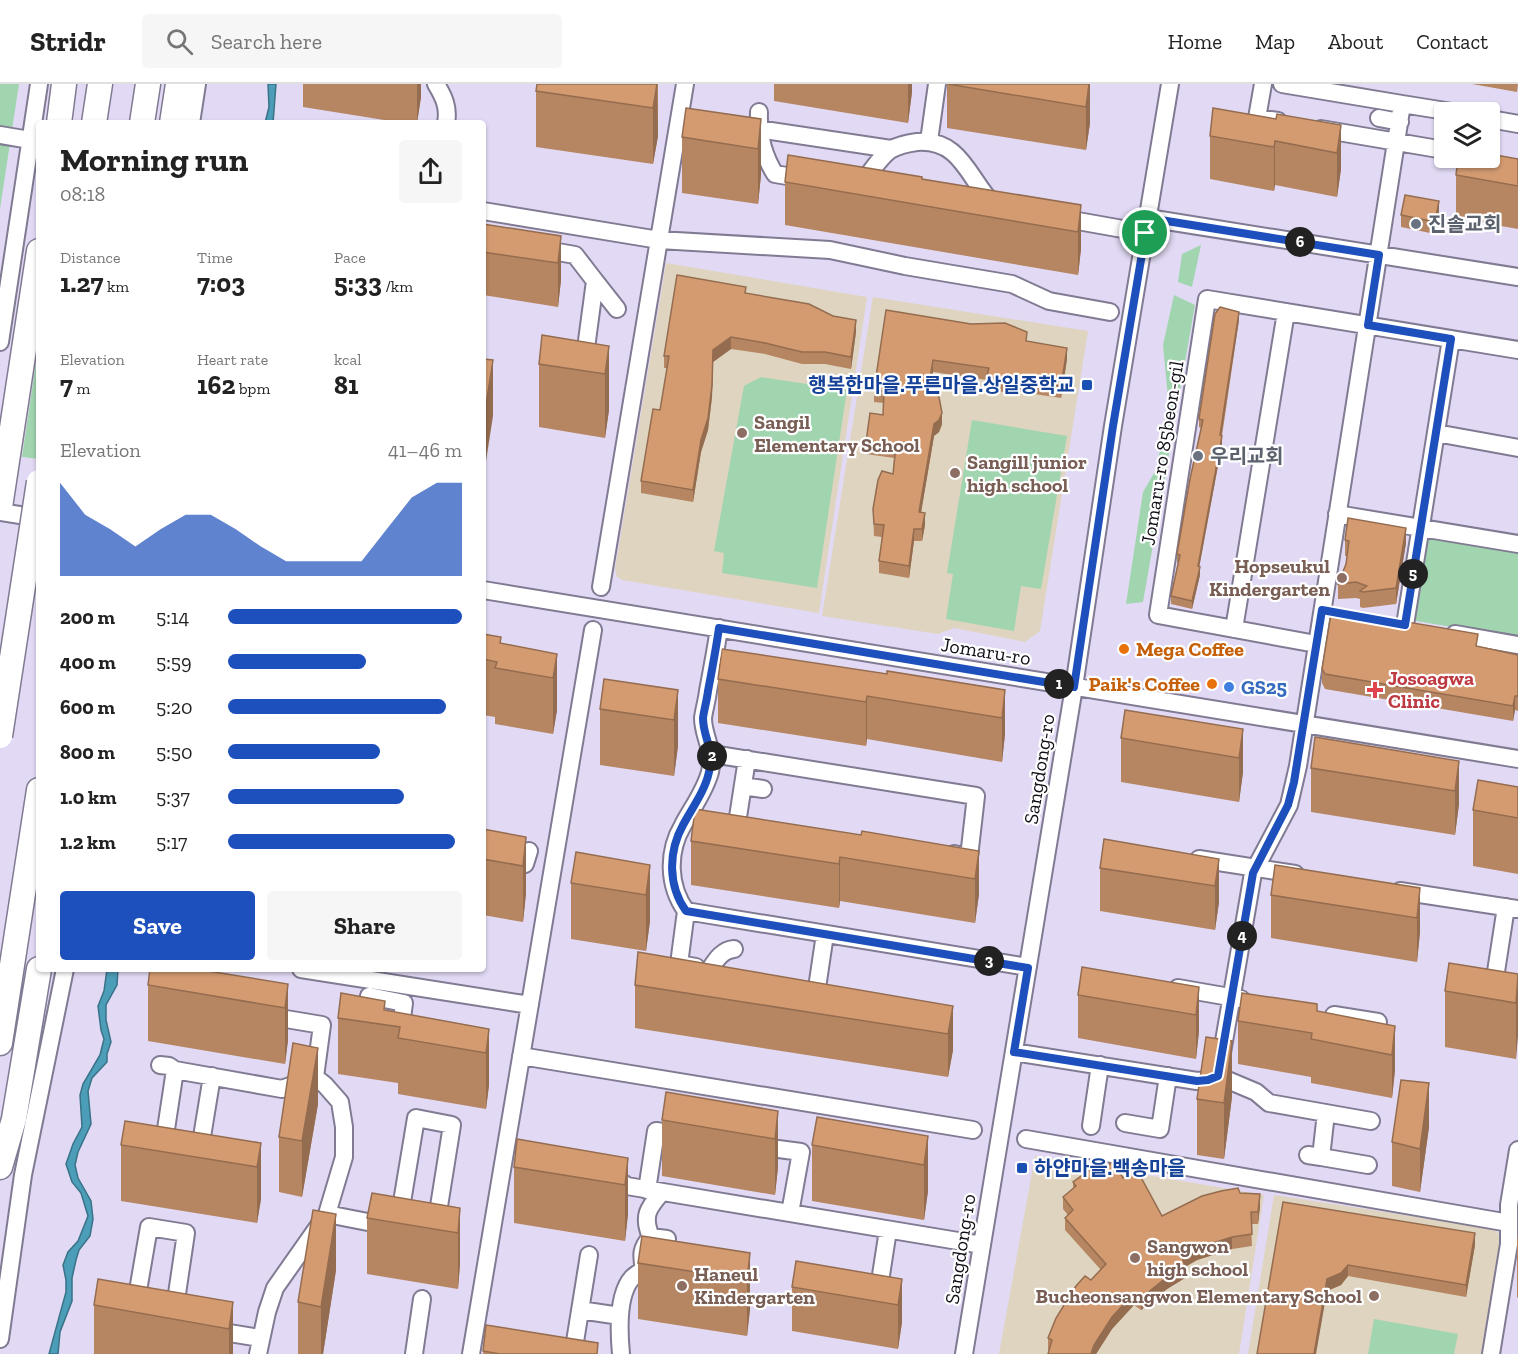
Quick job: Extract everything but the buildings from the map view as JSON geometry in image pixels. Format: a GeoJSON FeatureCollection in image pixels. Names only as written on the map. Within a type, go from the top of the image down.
{"type":"FeatureCollection","features":[{"type":"Feature","properties":{"kind":"highway"},"geometry":{"type":"LineString","coordinates":[[58,120],[64,84]]}},
{"type":"Feature","properties":{"kind":"highway"},"geometry":{"type":"LineString","coordinates":[[94,120],[100,84]]}},
{"type":"Feature","properties":{"kind":"highway"},"geometry":{"type":"LineString","coordinates":[[142,120],[148,84]]}},
{"type":"Feature","properties":{"kind":"highway"},"geometry":{"type":"LineString","coordinates":[[172,120],[178,84]]}},
{"type":"Feature","properties":{"kind":"highway"},"geometry":{"type":"LineString","coordinates":[[0,507],[36,271]]}},
{"type":"Feature","properties":{"kind":"highway"},"geometry":{"type":"LineString","coordinates":[[0,736],[36,502]]}},
{"type":"Feature","properties":{"kind":"highway"},"geometry":{"type":"LineString","coordinates":[[0,1043],[36,809]]}},
{"type":"Feature","properties":{"kind":"highway"},"geometry":{"type":"LineString","coordinates":[[0,1167],[14,1119],[38,972]]}},
{"type":"Feature","properties":{"kind":"street"},"geometry":{"type":"LineString","coordinates":[[0,342],[39,84]]}},
{"type":"Feature","properties":{"kind":"street"},"geometry":{"type":"LineString","coordinates":[[191,120],[197,84]]}},
{"type":"Feature","properties":{"kind":"street"},"geometry":{"type":"LineString","coordinates":[[436,84],[444,96],[446,120]]}},
{"type":"Feature","properties":{"kind":"street"},"geometry":{"type":"LineString","coordinates":[[601,587],[685,84]]}},
{"type":"Feature","properties":{"kind":"street"},"geometry":{"type":"LineString","coordinates":[[929,141],[937,84]]}},
{"type":"Feature","properties":{"kind":"street","name":"Sangdong-ro"},"geometry":{"type":"LineString","coordinates":[[964,1354],[1170,84]]}},
{"type":"Feature","properties":{"kind":"street"},"geometry":{"type":"LineString","coordinates":[[1263,84],[1257,118],[1434,148]]}},
{"type":"Feature","properties":{"kind":"street"},"geometry":{"type":"LineString","coordinates":[[1282,84],[1434,109]]}},
{"type":"Feature","properties":{"kind":"street"},"geometry":{"type":"LineString","coordinates":[[1218,1076],[1255,868],[1288,805],[1298,766],[1402,104]]}},
{"type":"Feature","properties":{"kind":"street"},"geometry":{"type":"LineString","coordinates":[[1379,118],[1400,122]]}},
{"type":"Feature","properties":{"kind":"street"},"geometry":{"type":"LineString","coordinates":[[822,181],[774,181],[764,151],[759,120],[891,149]]}},
{"type":"Feature","properties":{"kind":"street"},"geometry":{"type":"LineString","coordinates":[[1500,121],[1518,124]]}},
{"type":"Feature","properties":{"kind":"street"},"geometry":{"type":"LineString","coordinates":[[0,135],[30,140]]}},
{"type":"Feature","properties":{"kind":"street"},"geometry":{"type":"LineString","coordinates":[[846,185],[857,187],[891,149],[911,142],[929,141],[945,146],[961,159],[984,195],[995,206],[1007,208]]}},
{"type":"Feature","properties":{"kind":"street"},"geometry":{"type":"LineString","coordinates":[[486,211],[659,240],[830,250],[905,266],[1012,284],[1049,301],[1110,312]]}},
{"type":"Feature","properties":{"kind":"street"},"geometry":{"type":"LineString","coordinates":[[1041,215],[1379,255],[1518,277]]}},
{"type":"Feature","properties":{"kind":"street"},"geometry":{"type":"LineString","coordinates":[[529,247],[574,255],[617,309]]}},
{"type":"Feature","properties":{"kind":"street"},"geometry":{"type":"LineString","coordinates":[[595,281],[578,369],[601,373]]}},
{"type":"Feature","properties":{"kind":"street","name":"Jomaru-ro 85beon-gil"},"geometry":{"type":"LineString","coordinates":[[1316,644],[1158,615],[1207,299],[1518,350]]}},
{"type":"Feature","properties":{"kind":"street"},"geometry":{"type":"LineString","coordinates":[[1234,629],[1287,312]]}},
{"type":"Feature","properties":{"kind":"street"},"geometry":{"type":"LineString","coordinates":[[1384,621],[1410,626],[1420,528],[1451,339]]}},
{"type":"Feature","properties":{"kind":"street"},"geometry":{"type":"LineString","coordinates":[[1436,433],[1518,448]]}},
{"type":"Feature","properties":{"kind":"street"},"geometry":{"type":"LineString","coordinates":[[0,512],[36,518]]}},
{"type":"Feature","properties":{"kind":"street"},"geometry":{"type":"LineString","coordinates":[[1337,514],[1518,544]]}},
{"type":"Feature","properties":{"kind":"street","name":"Jomaru-ro"},"geometry":{"type":"LineString","coordinates":[[486,590],[1518,759]]}},
{"type":"Feature","properties":{"kind":"street"},"geometry":{"type":"LineString","coordinates":[[1322,610],[1342,614]]}},
{"type":"Feature","properties":{"kind":"street"},"geometry":{"type":"LineString","coordinates":[[719,628],[703,720],[712,754],[709,773],[699,810],[682,826],[675,843],[672,879],[678,900],[686,911],[679,964],[731,973]]}},
{"type":"Feature","properties":{"kind":"street"},"geometry":{"type":"LineString","coordinates":[[471,1354],[593,630]]}},
{"type":"Feature","properties":{"kind":"street"},"geometry":{"type":"LineString","coordinates":[[1439,631],[1518,645]]}},
{"type":"Feature","properties":{"kind":"street"},"geometry":{"type":"LineString","coordinates":[[712,754],[976,796],[969,857],[934,851]]}},
{"type":"Feature","properties":{"kind":"street"},"geometry":{"type":"LineString","coordinates":[[738,817],[747,759]]}},
{"type":"Feature","properties":{"kind":"street"},"geometry":{"type":"LineString","coordinates":[[742,786],[763,789]]}},
{"type":"Feature","properties":{"kind":"street"},"geometry":{"type":"LineString","coordinates":[[486,858],[525,864],[529,851]]}},
{"type":"Feature","properties":{"kind":"street"},"geometry":{"type":"LineString","coordinates":[[1188,858],[1312,877]]}},
{"type":"Feature","properties":{"kind":"street"},"geometry":{"type":"LineString","coordinates":[[1380,888],[1512,908],[1493,995]]}},
{"type":"Feature","properties":{"kind":"street"},"geometry":{"type":"LineString","coordinates":[[686,911],[1028,968]]}},
{"type":"Feature","properties":{"kind":"street"},"geometry":{"type":"LineString","coordinates":[[817,988],[825,934]]}},
{"type":"Feature","properties":{"kind":"street"},"geometry":{"type":"LineString","coordinates":[[710,969],[718,958],[728,950],[734,949]]}},
{"type":"Feature","properties":{"kind":"street"},"geometry":{"type":"LineString","coordinates":[[0,1339],[23,1175],[65,972]]}},
{"type":"Feature","properties":{"kind":"street"},"geometry":{"type":"LineString","coordinates":[[320,972],[530,1005]]}},
{"type":"Feature","properties":{"kind":"street"},"geometry":{"type":"LineString","coordinates":[[1167,986],[1254,1001]]}},
{"type":"Feature","properties":{"kind":"street"},"geometry":{"type":"LineString","coordinates":[[1322,1012],[1378,1022]]}},
{"type":"Feature","properties":{"kind":"street"},"geometry":{"type":"LineString","coordinates":[[253,1013],[377,1035]]}},
{"type":"Feature","properties":{"kind":"street"},"geometry":{"type":"LineString","coordinates":[[315,1077],[322,1025]]}},
{"type":"Feature","properties":{"kind":"street"},"geometry":{"type":"LineString","coordinates":[[1014,1052],[1197,1081],[1218,1076],[1257,1092],[1269,1103],[1371,1121]]}},
{"type":"Feature","properties":{"kind":"street"},"geometry":{"type":"LineString","coordinates":[[521,1056],[973,1130]]}},
{"type":"Feature","properties":{"kind":"street"},"geometry":{"type":"LineString","coordinates":[[1091,1126],[1100,1065]]}},
{"type":"Feature","properties":{"kind":"street"},"geometry":{"type":"LineString","coordinates":[[212,1076],[198,1162],[162,1154],[167,1067],[282,1089],[315,1077]]}},
{"type":"Feature","properties":{"kind":"street"},"geometry":{"type":"LineString","coordinates":[[1125,1123],[1160,1129],[1168,1076]]}},
{"type":"Feature","properties":{"kind":"street"},"geometry":{"type":"LineString","coordinates":[[118,1306],[122,1312],[138,1318],[149,1227],[186,1233],[178,1325],[259,1346],[275,1288],[327,1214],[344,1157],[344,1127],[340,1102],[315,1077]]}},
{"type":"Feature","properties":{"kind":"street"},"geometry":{"type":"LineString","coordinates":[[1326,1113],[1314,1156],[1368,1165]]}},
{"type":"Feature","properties":{"kind":"street"},"geometry":{"type":"LineString","coordinates":[[327,1214],[431,1234],[452,1125],[416,1118],[397,1227]]}},
{"type":"Feature","properties":{"kind":"street"},"geometry":{"type":"LineString","coordinates":[[621,1354],[620,1316],[624,1297],[631,1279],[650,1270],[641,1257],[642,1247],[659,1238],[646,1226],[646,1216],[655,1191],[656,1131],[701,1138]]}},
{"type":"Feature","properties":{"kind":"street"},"geometry":{"type":"LineString","coordinates":[[1026,1139],[1509,1223]]}},
{"type":"Feature","properties":{"kind":"street"},"geometry":{"type":"LineString","coordinates":[[745,1144],[822,1156]]}},
{"type":"Feature","properties":{"kind":"street"},"geometry":{"type":"LineString","coordinates":[[1491,1354],[1509,1244],[1509,1205],[1518,1150]]}},
{"type":"Feature","properties":{"kind":"street"},"geometry":{"type":"LineString","coordinates":[[790,1213],[801,1152]]}},
{"type":"Feature","properties":{"kind":"street"},"geometry":{"type":"LineString","coordinates":[[617,1179],[627,1186],[982,1245]]}},
{"type":"Feature","properties":{"kind":"street"},"geometry":{"type":"LineString","coordinates":[[857,1283],[886,1289],[888,1230]]}},
{"type":"Feature","properties":{"kind":"street"},"geometry":{"type":"LineString","coordinates":[[573,1354],[589,1255]]}},
{"type":"Feature","properties":{"kind":"street"},"geometry":{"type":"LineString","coordinates":[[414,1354],[422,1299]]}},
{"type":"Feature","properties":{"kind":"street"},"geometry":{"type":"LineString","coordinates":[[580,1310],[620,1316]]}},
{"type":"Feature","properties":{"kind":"shaded area","name":"Sangil Elementary School"},"geometry":{"type":"Polygon","coordinates":[[[666,263],[867,297],[819,613],[622,580],[617,577],[615,569],[666,263]]]}},
{"type":"Feature","properties":{"kind":"shaded area","name":"Sangill junior high school"},"geometry":{"type":"Polygon","coordinates":[[[873,297],[1088,331],[1040,631],[1025,642],[954,628],[938,634],[822,616],[873,297]]]}},
{"type":"Feature","properties":{"kind":"shaded area","name":"Sangwon high school"},"geometry":{"type":"Polygon","coordinates":[[[1035,1156],[1264,1195],[1239,1354],[999,1354],[1035,1156]]]}},
{"type":"Feature","properties":{"kind":"shaded area","name":"Bucheonsangwon Elementary School"},"geometry":{"type":"Polygon","coordinates":[[[1274,1195],[1496,1229],[1501,1239],[1481,1354],[1248,1354],[1274,1195]]]}},
{"type":"Feature","properties":{"kind":"green space"},"geometry":{"type":"Polygon","coordinates":[[[0,84],[19,84],[0,209],[0,84]]]}},
{"type":"Feature","properties":{"kind":"green space"},"geometry":{"type":"Polygon","coordinates":[[[1201,245],[1192,287],[1178,282],[1182,254],[1201,245]]]}},
{"type":"Feature","properties":{"kind":"green space"},"geometry":{"type":"Polygon","coordinates":[[[1174,295],[1195,305],[1143,602],[1126,604],[1143,492],[1157,468],[1168,398],[1163,345],[1174,295]]]}},
{"type":"Feature","properties":{"kind":"green space"},"geometry":{"type":"Polygon","coordinates":[[[36,362],[36,459],[22,457],[36,362]]]}},
{"type":"Feature","properties":{"kind":"green space"},"geometry":{"type":"Polygon","coordinates":[[[761,377],[847,390],[817,588],[722,573],[724,553],[714,551],[744,386],[761,377]]]}},
{"type":"Feature","properties":{"kind":"green space"},"geometry":{"type":"Polygon","coordinates":[[[972,420],[1067,436],[1041,589],[1021,586],[1014,631],[946,619],[953,574],[947,573],[972,420]]]}},
{"type":"Feature","properties":{"kind":"green space"},"geometry":{"type":"Polygon","coordinates":[[[1423,534],[1518,549],[1518,638],[1410,620],[1423,534]]]}},
{"type":"Feature","properties":{"kind":"green space"},"geometry":{"type":"Polygon","coordinates":[[[1374,1319],[1458,1334],[1454,1354],[1368,1354],[1374,1319]]]}},
{"type":"Feature","properties":{"kind":"water"},"geometry":{"type":"Polygon","coordinates":[[[268,84],[276,84],[273,120],[266,120],[269,107],[268,84]]]}},
{"type":"Feature","properties":{"kind":"water"},"geometry":{"type":"Polygon","coordinates":[[[107,972],[118,972],[117,985],[106,1005],[106,1020],[111,1042],[107,1062],[92,1078],[88,1091],[91,1124],[78,1152],[75,1165],[78,1178],[91,1201],[93,1219],[90,1236],[79,1250],[76,1260],[72,1278],[72,1301],[60,1332],[58,1354],[49,1354],[66,1292],[63,1265],[68,1252],[78,1241],[88,1216],[81,1193],[72,1182],[66,1164],[82,1127],[80,1095],[83,1084],[100,1055],[104,1039],[98,1006],[104,991],[107,972]]]}},
{"type":"Feature","properties":{"kind":"place","name":"진솔교회"},"geometry":{"type":"Point","coordinates":[1416,224]}},
{"type":"Feature","properties":{"kind":"place","name":"행복한마을.푸른마을.상일중학교"},"geometry":{"type":"Point","coordinates":[1087,385]}},
{"type":"Feature","properties":{"kind":"place","name":"Sangil Elementary School"},"geometry":{"type":"Point","coordinates":[742,433]}},
{"type":"Feature","properties":{"kind":"place","name":"우리교회"},"geometry":{"type":"Point","coordinates":[1198,456]}},
{"type":"Feature","properties":{"kind":"place","name":"Sangill junior high school"},"geometry":{"type":"Point","coordinates":[955,473]}},
{"type":"Feature","properties":{"kind":"place","name":"Hopseukul Kindergarten"},"geometry":{"type":"Point","coordinates":[1342,578]}},
{"type":"Feature","properties":{"kind":"place","name":"Mega Coffee"},"geometry":{"type":"Point","coordinates":[1124,649]}},
{"type":"Feature","properties":{"kind":"place","name":"Paik's Coffee"},"geometry":{"type":"Point","coordinates":[1212,684]}},
{"type":"Feature","properties":{"kind":"place","name":"GS25"},"geometry":{"type":"Point","coordinates":[1229,687]}},
{"type":"Feature","properties":{"kind":"place","name":"Josoagwa Clinic"},"geometry":{"type":"Point","coordinates":[1375,690]}},
{"type":"Feature","properties":{"kind":"place","name":"하얀마을.백송마을"},"geometry":{"type":"Point","coordinates":[1022,1168]}},
{"type":"Feature","properties":{"kind":"place","name":"Sangwon high school"},"geometry":{"type":"Point","coordinates":[1135,1258]}},
{"type":"Feature","properties":{"kind":"place","name":"Haneul Kindergarten"},"geometry":{"type":"Point","coordinates":[682,1286]}},
{"type":"Feature","properties":{"kind":"place","name":"Bucheonsangwon Elementary School"},"geometry":{"type":"Point","coordinates":[1374,1296]}},
{"type":"Feature","properties":{"kind":"route"},"geometry":{"type":"LineString","coordinates":[[1148,218],[1379,255],[1368,325],[1451,339],[1405,625],[1322,610],[1298,766],[1288,805],[1253,873],[1218,1076],[1197,1081],[1014,1052],[1028,968],[686,911],[678,900],[672,879],[675,843],[682,826],[694,809],[709,773],[712,754],[703,720],[719,628],[1074,687],[1145,233],[1148,218]]}}]}
